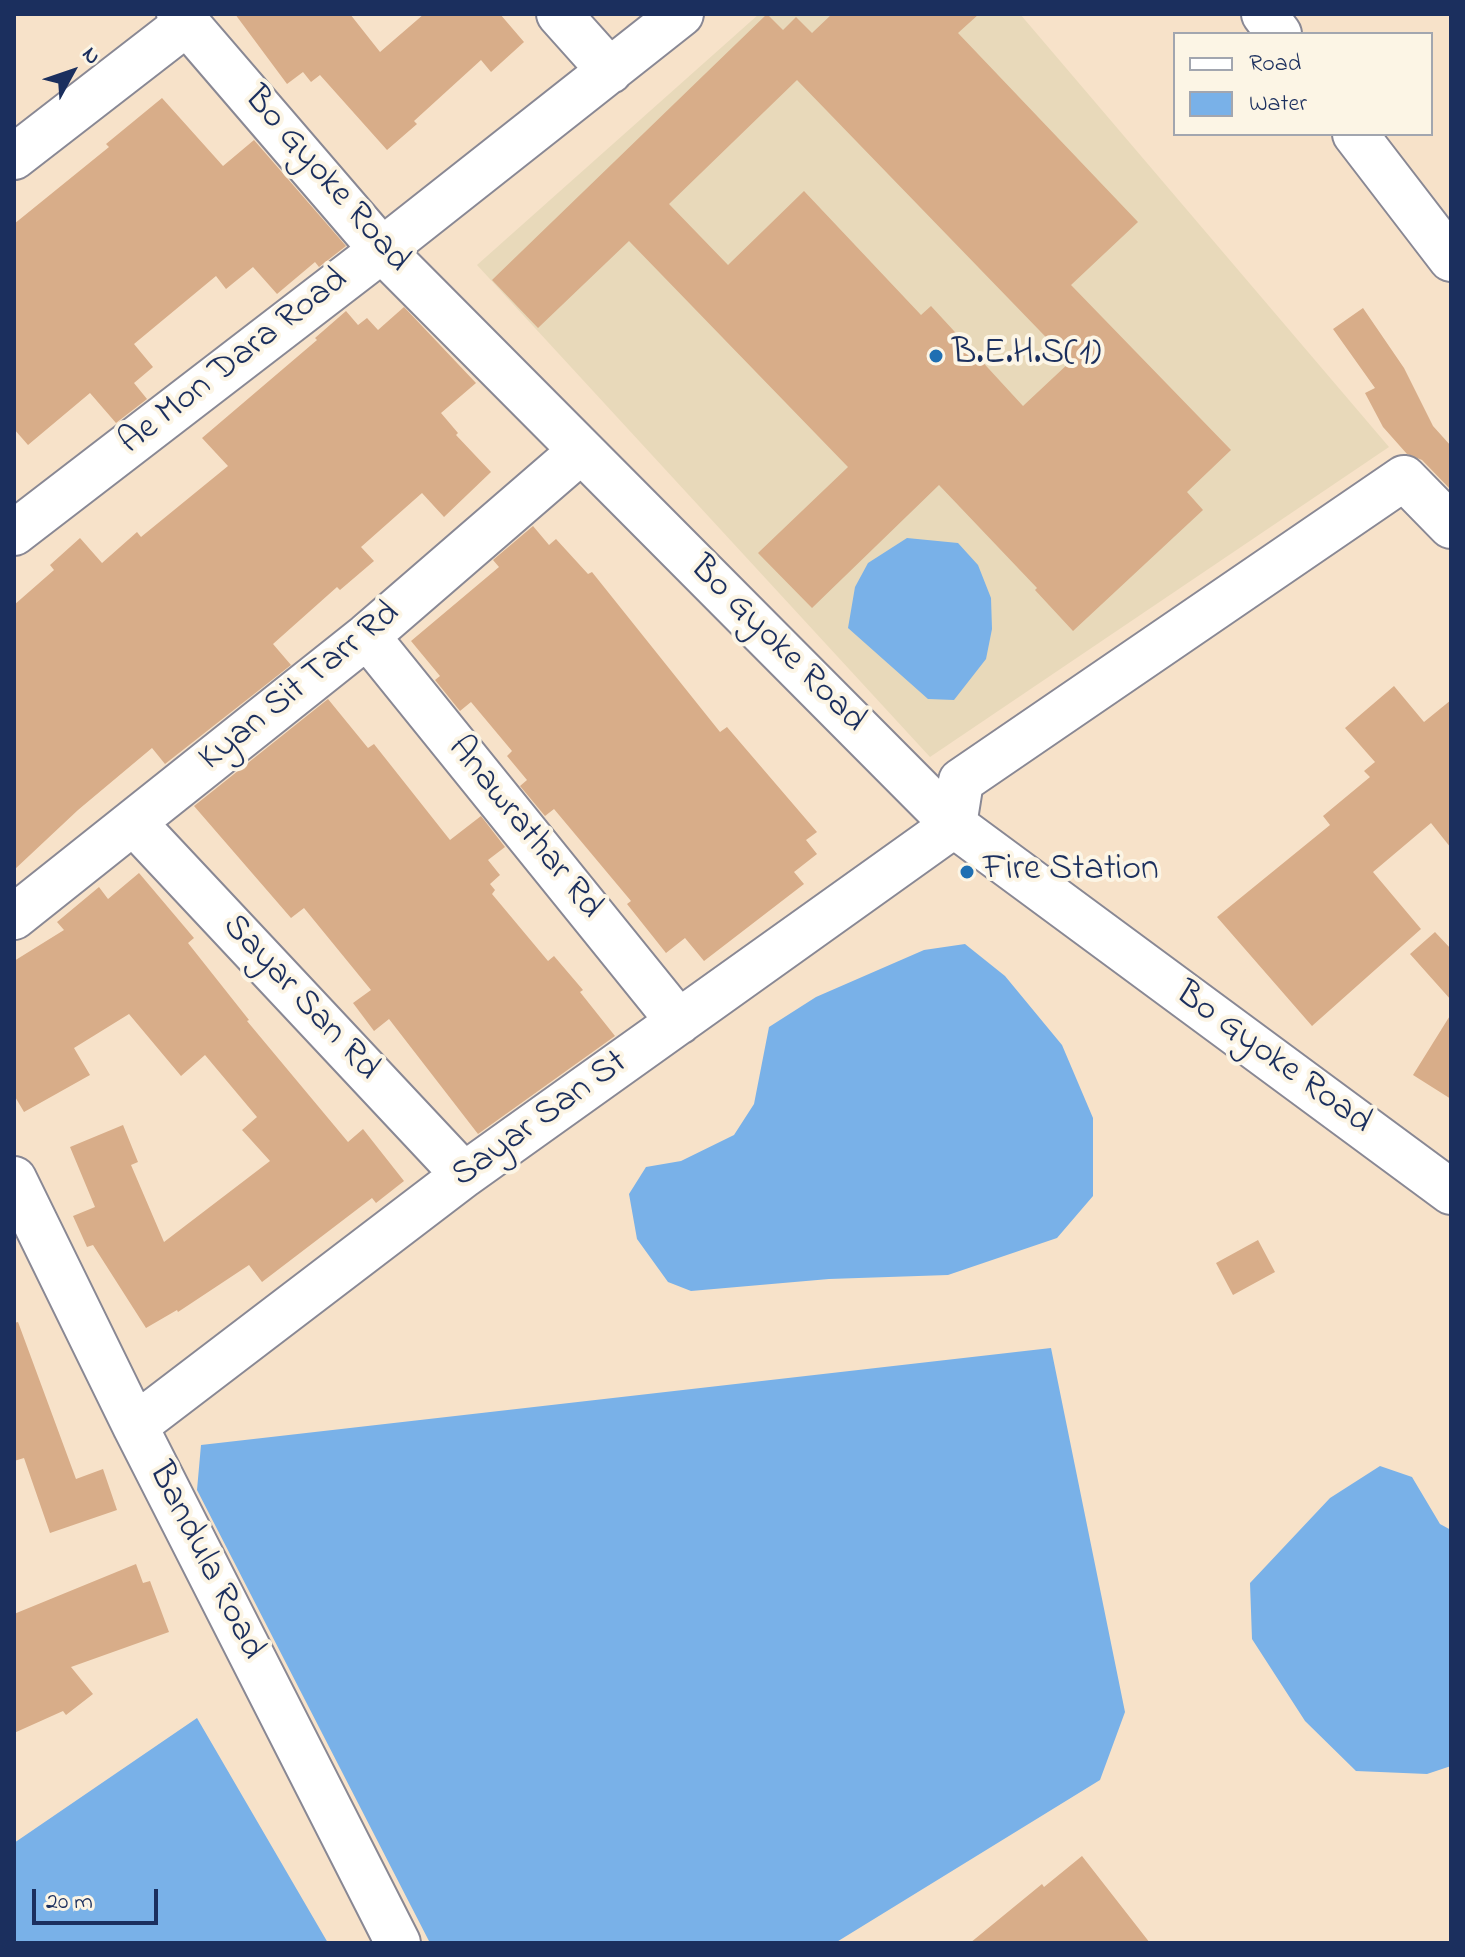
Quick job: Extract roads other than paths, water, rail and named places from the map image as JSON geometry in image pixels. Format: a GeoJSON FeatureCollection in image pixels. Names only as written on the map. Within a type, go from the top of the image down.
{"type":"FeatureCollection","features":[{"type":"Feature","properties":{"kind":"street"},"geometry":{"type":"LineString","coordinates":[[559,14],[610,71]]}},
{"type":"Feature","properties":{"kind":"street","name":"Ae Mon Dara Road"},"geometry":{"type":"LineString","coordinates":[[14,533],[382,250],[681,14]]}},
{"type":"Feature","properties":{"kind":"street"},"geometry":{"type":"LineString","coordinates":[[1264,14],[1278,32]]}},
{"type":"Feature","properties":{"kind":"street"},"geometry":{"type":"LineString","coordinates":[[14,157],[183,18]]}},
{"type":"Feature","properties":{"kind":"street","name":"Bo Gyoke Road"},"geometry":{"type":"LineString","coordinates":[[183,18],[382,250],[954,825],[1451,1192]]}},
{"type":"Feature","properties":{"kind":"street"},"geometry":{"type":"LineString","coordinates":[[1357,136],[1451,259]]}},
{"type":"Feature","properties":{"kind":"street","name":"Kyan Sit Tarr Rd"},"geometry":{"type":"LineString","coordinates":[[14,917],[367,636],[581,451]]}},
{"type":"Feature","properties":{"kind":"street"},"geometry":{"type":"LineString","coordinates":[[954,825],[961,781],[1404,478],[1451,526]]}},
{"type":"Feature","properties":{"kind":"street","name":"Anawrathar Rd"},"geometry":{"type":"LineString","coordinates":[[367,636],[679,1022]]}},
{"type":"Feature","properties":{"kind":"street","name":"Sayar San Rd"},"geometry":{"type":"LineString","coordinates":[[134,823],[464,1175]]}},
{"type":"Feature","properties":{"kind":"street","name":"Sayar San St"},"geometry":{"type":"LineString","coordinates":[[135,1426],[464,1175],[954,825]]}},
{"type":"Feature","properties":{"kind":"street","name":"Bandula Road"},"geometry":{"type":"LineString","coordinates":[[14,1179],[135,1426],[398,1943]]}},
{"type":"Feature","properties":{"kind":"water"},"geometry":{"type":"Polygon","coordinates":[[[907,538],[958,543],[978,565],[991,598],[992,629],[986,659],[954,700],[928,699],[848,628],[855,587],[868,563],[907,538]]]}},
{"type":"Feature","properties":{"kind":"water"},"geometry":{"type":"Polygon","coordinates":[[[965,944],[1005,976],[1062,1045],[1093,1118],[1093,1196],[1057,1238],[948,1275],[829,1279],[691,1291],[668,1282],[637,1239],[629,1194],[646,1167],[681,1161],[734,1135],[754,1104],[769,1027],[816,997],[924,950],[965,944]]]}},
{"type":"Feature","properties":{"kind":"water"},"geometry":{"type":"Polygon","coordinates":[[[1051,1348],[1125,1712],[1100,1780],[835,1943],[430,1943],[197,1490],[201,1445],[1051,1348]]]}},
{"type":"Feature","properties":{"kind":"water"},"geometry":{"type":"Polygon","coordinates":[[[1380,1466],[1412,1477],[1440,1524],[1451,1530],[1451,1766],[1427,1774],[1356,1771],[1305,1721],[1252,1639],[1250,1583],[1330,1498],[1380,1466]]]}},
{"type":"Feature","properties":{"kind":"water"},"geometry":{"type":"Polygon","coordinates":[[[197,1718],[328,1943],[14,1943],[14,1843],[197,1718]]]}},
{"type":"Feature","properties":{"kind":"place","name":"B.E.H.S(1)"},"geometry":{"type":"Point","coordinates":[936,356]}},
{"type":"Feature","properties":{"kind":"place","name":"Fire Station"},"geometry":{"type":"Point","coordinates":[967,872]}}]}
